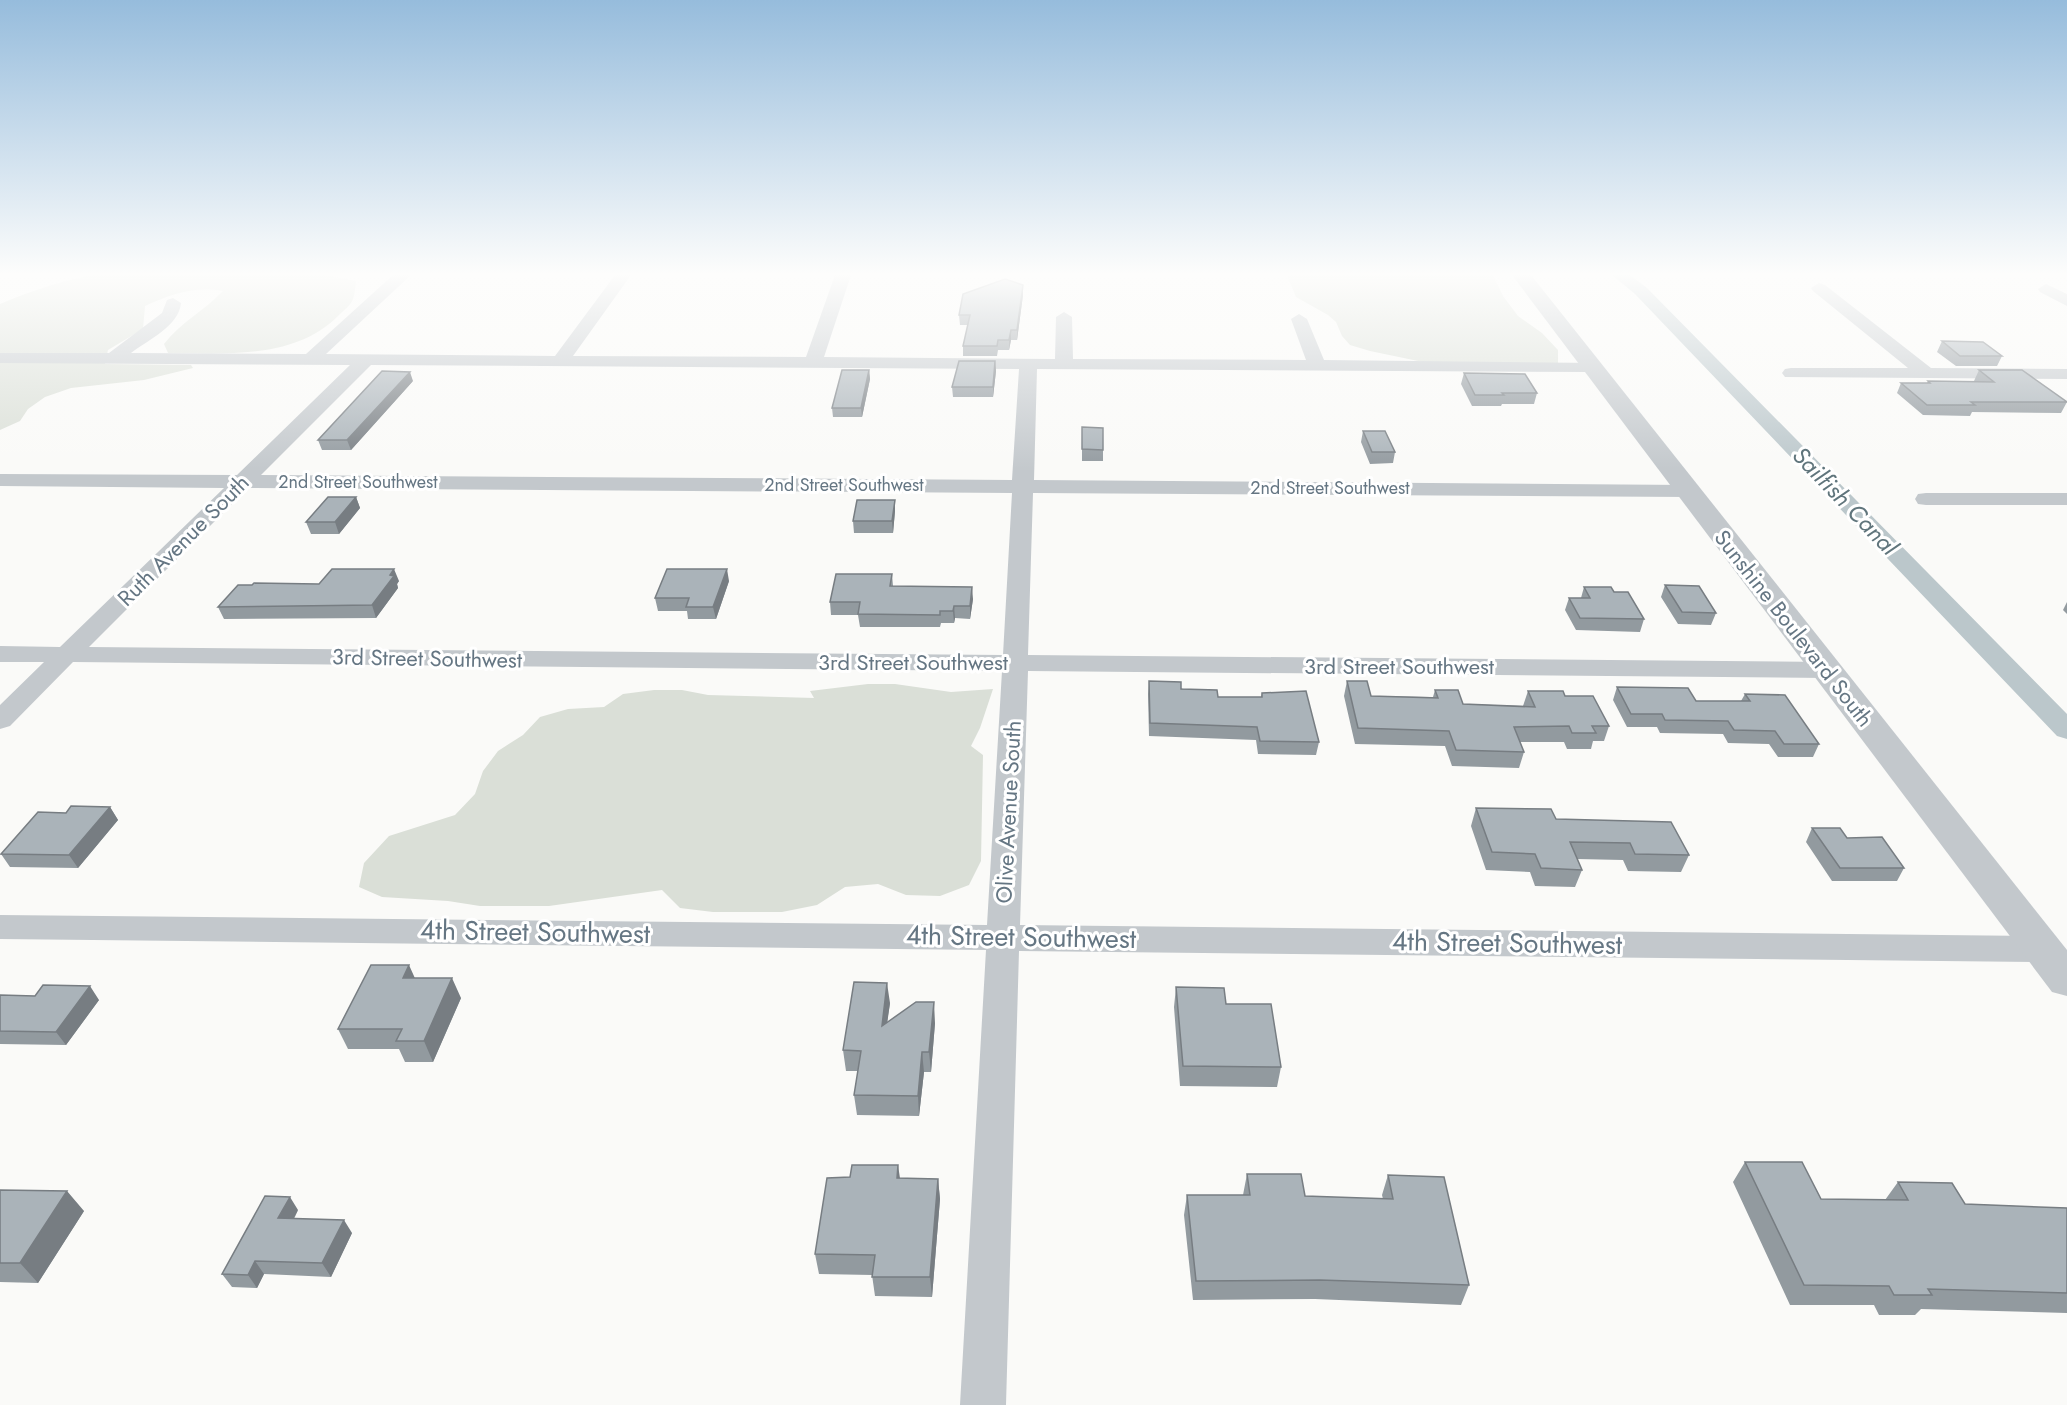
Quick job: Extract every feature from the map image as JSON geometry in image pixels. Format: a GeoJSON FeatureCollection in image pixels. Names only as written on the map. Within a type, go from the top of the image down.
{"type":"FeatureCollection","features":[{"type":"Feature","properties":{"kind":"street"},"geometry":{"type":"LineString","coordinates":[[114,358],[137,341]]}},
{"type":"Feature","properties":{"kind":"street"},"geometry":{"type":"LineString","coordinates":[[310,360],[331,341]]}},
{"type":"Feature","properties":{"kind":"street"},"geometry":{"type":"LineString","coordinates":[[560,361],[575,341]]}},
{"type":"Feature","properties":{"kind":"street"},"geometry":{"type":"LineString","coordinates":[[813,363],[821,341]]}},
{"type":"Feature","properties":{"kind":"street"},"geometry":{"type":"LineString","coordinates":[[1064,341],[1064,364]]}},
{"type":"Feature","properties":{"kind":"street"},"geometry":{"type":"LineString","coordinates":[[1307,341],[1317,366]]}},
{"type":"Feature","properties":{"kind":"street","name":"Sunshine Boulevard South"},"geometry":{"type":"LineString","coordinates":[[1571,341],[2067,980]]}},
{"type":"Feature","properties":{"kind":"street"},"geometry":{"type":"LineString","coordinates":[[1885,341],[1927,374]]}},
{"type":"Feature","properties":{"kind":"street"},"geometry":{"type":"LineString","coordinates":[[0,358],[1591,367]]}},
{"type":"Feature","properties":{"kind":"street","name":"Ruth Avenue South"},"geometry":{"type":"LineString","coordinates":[[0,720],[366,360]]}},
{"type":"Feature","properties":{"kind":"street","name":"Olive Avenue South"},"geometry":{"type":"LineString","coordinates":[[984,1405],[1028,364]]}},
{"type":"Feature","properties":{"kind":"street"},"geometry":{"type":"LineString","coordinates":[[1791,373],[2067,374]]}},
{"type":"Feature","properties":{"kind":"street","name":"2nd Street Southwest"},"geometry":{"type":"LineString","coordinates":[[0,480],[1688,491]]}},
{"type":"Feature","properties":{"kind":"street"},"geometry":{"type":"LineString","coordinates":[[1926,499],[2067,499]]}},
{"type":"Feature","properties":{"kind":"street","name":"3rd Street Southwest"},"geometry":{"type":"LineString","coordinates":[[0,654],[1827,670]]}},
{"type":"Feature","properties":{"kind":"street","name":"4th Street Southwest"},"geometry":{"type":"LineString","coordinates":[[0,927],[2043,949]]}},
{"type":"Feature","properties":{"kind":"shaded area"},"geometry":{"type":"Polygon","coordinates":[[[0,341],[124,341],[108,350],[105,364],[191,365],[193,368],[144,380],[71,388],[45,397],[28,409],[20,421],[0,430],[0,341]]]}},
{"type":"Feature","properties":{"kind":"shaded area"},"geometry":{"type":"Polygon","coordinates":[[[167,341],[299,341],[280,347],[236,353],[168,353],[164,344],[167,341]]]}},
{"type":"Feature","properties":{"kind":"shaded area"},"geometry":{"type":"Polygon","coordinates":[[[1346,341],[1549,341],[1558,350],[1558,368],[1447,367],[1350,345],[1346,341]]]}},
{"type":"Feature","properties":{"kind":"shaded area"},"geometry":{"type":"Polygon","coordinates":[[[868,684],[895,684],[951,692],[993,689],[980,728],[971,746],[983,755],[981,861],[969,885],[940,896],[906,895],[878,884],[845,887],[817,905],[782,912],[713,912],[680,908],[662,890],[549,906],[480,906],[448,901],[382,897],[359,887],[364,863],[389,836],[455,815],[475,794],[483,771],[498,751],[523,735],[540,717],[568,709],[604,707],[623,694],[654,690],[682,690],[708,695],[814,698],[810,691],[868,684]]]}},
{"type":"Feature","properties":{"kind":"building"},"geometry":{"type":"Polygon","coordinates":[[[964,341],[998,341],[997,346],[963,346],[964,341]]]}},
{"type":"Feature","properties":{"kind":"building"},"geometry":{"type":"Polygon","coordinates":[[[1942,341],[1983,342],[2002,356],[1960,356],[1942,341]]]}},
{"type":"Feature","properties":{"kind":"building"},"geometry":{"type":"Polygon","coordinates":[[[959,361],[995,361],[993,387],[952,387],[959,361]]]}},
{"type":"Feature","properties":{"kind":"building"},"geometry":{"type":"Polygon","coordinates":[[[842,370],[869,370],[861,408],[832,408],[842,370]]]}},
{"type":"Feature","properties":{"kind":"building"},"geometry":{"type":"Polygon","coordinates":[[[1979,370],[2022,370],[2067,402],[1971,402],[1975,405],[1927,405],[1901,383],[1994,382],[1979,370]]]}},
{"type":"Feature","properties":{"kind":"building"},"geometry":{"type":"Polygon","coordinates":[[[382,371],[410,372],[347,440],[318,440],[382,371]]]}},
{"type":"Feature","properties":{"kind":"building"},"geometry":{"type":"Polygon","coordinates":[[[1464,373],[1525,374],[1537,393],[1475,395],[1464,373]]]}},
{"type":"Feature","properties":{"kind":"building"},"geometry":{"type":"Polygon","coordinates":[[[1082,427],[1103,428],[1103,450],[1082,449],[1082,427]]]}},
{"type":"Feature","properties":{"kind":"building"},"geometry":{"type":"Polygon","coordinates":[[[1363,431],[1385,431],[1395,452],[1372,452],[1363,431]]]}},
{"type":"Feature","properties":{"kind":"building"},"geometry":{"type":"Polygon","coordinates":[[[328,497],[356,497],[335,522],[306,522],[328,497]]]}},
{"type":"Feature","properties":{"kind":"building"},"geometry":{"type":"Polygon","coordinates":[[[857,500],[895,500],[892,521],[853,521],[857,500]]]}},
{"type":"Feature","properties":{"kind":"building"},"geometry":{"type":"Polygon","coordinates":[[[332,569],[394,569],[390,575],[394,576],[372,605],[218,607],[238,585],[254,583],[319,584],[332,569]]]}},
{"type":"Feature","properties":{"kind":"building"},"geometry":{"type":"Polygon","coordinates":[[[667,569],[727,569],[713,607],[686,607],[689,598],[655,598],[667,569]]]}},
{"type":"Feature","properties":{"kind":"building"},"geometry":{"type":"Polygon","coordinates":[[[836,574],[892,574],[890,586],[972,587],[970,606],[954,606],[953,611],[940,611],[940,615],[858,614],[860,602],[830,602],[836,574]]]}},
{"type":"Feature","properties":{"kind":"building"},"geometry":{"type":"Polygon","coordinates":[[[1665,585],[1699,586],[1716,613],[1682,612],[1665,585]]]}},
{"type":"Feature","properties":{"kind":"building"},"geometry":{"type":"Polygon","coordinates":[[[1584,587],[1611,587],[1614,592],[1628,592],[1644,619],[1580,618],[1569,598],[1590,598],[1584,587]]]}},
{"type":"Feature","properties":{"kind":"building"},"geometry":{"type":"Polygon","coordinates":[[[1149,681],[1181,682],[1181,689],[1217,690],[1218,697],[1262,697],[1262,693],[1306,691],[1319,742],[1260,741],[1257,727],[1150,723],[1149,681]]]}},
{"type":"Feature","properties":{"kind":"building"},"geometry":{"type":"Polygon","coordinates":[[[1347,681],[1367,681],[1371,696],[1438,698],[1435,690],[1458,690],[1463,704],[1535,707],[1528,691],[1563,691],[1565,696],[1593,696],[1609,726],[1592,726],[1596,733],[1572,733],[1569,726],[1514,727],[1524,752],[1456,750],[1449,731],[1358,728],[1347,681]]]}},
{"type":"Feature","properties":{"kind":"building"},"geometry":{"type":"Polygon","coordinates":[[[1617,687],[1688,688],[1696,701],[1750,701],[1745,694],[1785,695],[1819,744],[1784,744],[1775,731],[1734,730],[1728,721],[1665,720],[1662,714],[1631,714],[1617,687]]]}},
{"type":"Feature","properties":{"kind":"building"},"geometry":{"type":"Polygon","coordinates":[[[71,806],[110,807],[69,855],[1,854],[38,812],[66,813],[71,806]]]}},
{"type":"Feature","properties":{"kind":"building"},"geometry":{"type":"Polygon","coordinates":[[[1476,808],[1551,809],[1556,819],[1671,822],[1689,855],[1635,854],[1630,843],[1570,842],[1582,870],[1541,868],[1535,854],[1492,852],[1476,808]]]}},
{"type":"Feature","properties":{"kind":"building"},"geometry":{"type":"Polygon","coordinates":[[[1812,828],[1840,828],[1847,838],[1882,837],[1904,868],[1840,868],[1812,828]]]}},
{"type":"Feature","properties":{"kind":"building"},"geometry":{"type":"Polygon","coordinates":[[[371,965],[409,965],[403,978],[452,978],[424,1041],[396,1041],[402,1029],[338,1029],[371,965]]]}},
{"type":"Feature","properties":{"kind":"building"},"geometry":{"type":"Polygon","coordinates":[[[854,982],[887,983],[882,1026],[916,1002],[934,1002],[929,1052],[922,1052],[918,1096],[854,1095],[861,1051],[843,1050],[854,982]]]}},
{"type":"Feature","properties":{"kind":"building"},"geometry":{"type":"Polygon","coordinates":[[[43,985],[90,986],[56,1032],[0,1031],[0,995],[35,996],[43,985]]]}},
{"type":"Feature","properties":{"kind":"building"},"geometry":{"type":"Polygon","coordinates":[[[1176,987],[1224,988],[1226,1004],[1271,1004],[1281,1067],[1183,1066],[1176,987]]]}},
{"type":"Feature","properties":{"kind":"building"},"geometry":{"type":"Polygon","coordinates":[[[1745,1162],[1802,1162],[1821,1199],[1908,1200],[1898,1182],[1952,1183],[1965,1204],[2067,1208],[2067,1293],[1928,1289],[1932,1295],[1894,1295],[1889,1286],[1804,1285],[1745,1162]]]}},
{"type":"Feature","properties":{"kind":"building"},"geometry":{"type":"Polygon","coordinates":[[[852,1165],[898,1165],[897,1178],[938,1179],[930,1277],[872,1277],[875,1255],[815,1254],[827,1178],[850,1177],[852,1165]]]}},
{"type":"Feature","properties":{"kind":"building"},"geometry":{"type":"Polygon","coordinates":[[[1247,1174],[1301,1174],[1305,1196],[1393,1199],[1388,1175],[1444,1177],[1469,1285],[1320,1280],[1196,1281],[1187,1195],[1250,1195],[1247,1174]]]}},
{"type":"Feature","properties":{"kind":"building"},"geometry":{"type":"Polygon","coordinates":[[[0,1190],[67,1191],[20,1263],[0,1263],[0,1190]]]}},
{"type":"Feature","properties":{"kind":"building"},"geometry":{"type":"Polygon","coordinates":[[[265,1196],[290,1197],[278,1218],[344,1220],[322,1263],[255,1261],[248,1275],[222,1274],[265,1196]]]}},
{"type":"Feature","properties":{"kind":"waterway","name":"Sailfish Canal"},"geometry":{"type":"LineString","coordinates":[[1689,341],[2067,730]]}}]}
